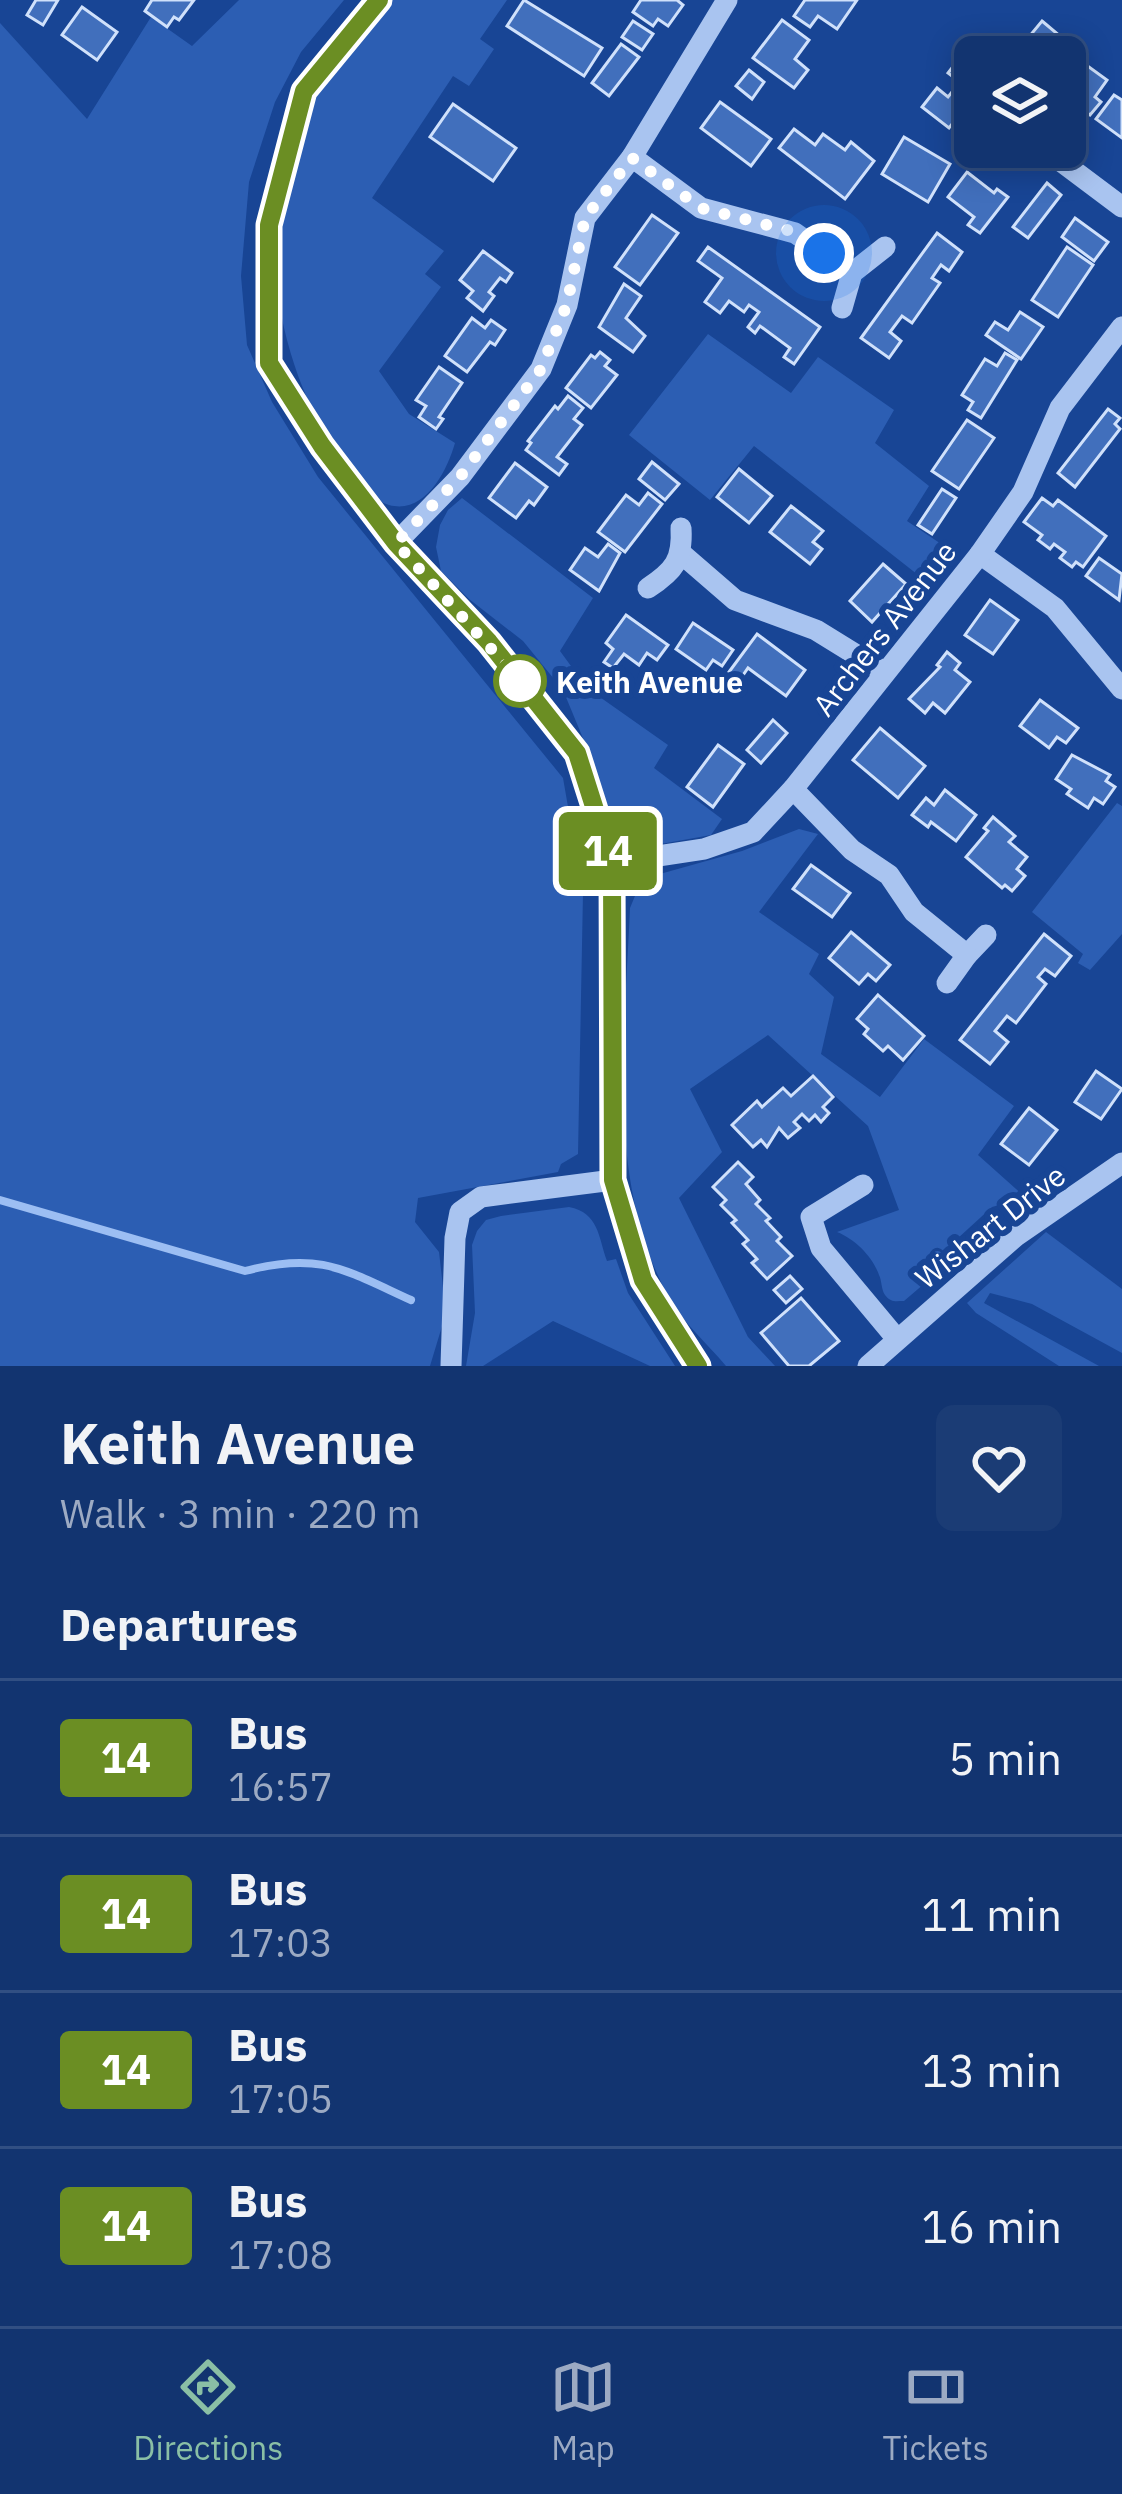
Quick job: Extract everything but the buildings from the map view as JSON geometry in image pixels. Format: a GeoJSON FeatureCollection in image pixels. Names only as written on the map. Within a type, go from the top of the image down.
{"type":"FeatureCollection","features":[{"type":"Feature","properties":{"kind":"street"},"geometry":{"type":"LineString","coordinates":[[379,0],[304,91],[269,225],[269,363],[322,446],[396,543],[489,642],[577,753],[612,863],[613,1180],[643,1280],[698,1366]]}},
{"type":"Feature","properties":{"kind":"street"},"geometry":{"type":"LineString","coordinates":[[396,543],[460,477],[541,369],[567,304],[585,218],[632,158],[727,0]]}},
{"type":"Feature","properties":{"kind":"street"},"geometry":{"type":"LineString","coordinates":[[632,158],[701,208],[795,232],[852,273]]}},
{"type":"Feature","properties":{"kind":"street"},"geometry":{"type":"LineString","coordinates":[[1070,168],[1122,208]]}},
{"type":"Feature","properties":{"kind":"street"},"geometry":{"type":"LineString","coordinates":[[842,308],[852,273],[886,248]]}},
{"type":"Feature","properties":{"kind":"street","name":"Archers Avenue"},"geometry":{"type":"LineString","coordinates":[[612,863],[704,849],[753,832],[794,790],[980,554],[1023,492],[1060,408],[1122,327]]}},
{"type":"Feature","properties":{"kind":"street"},"geometry":{"type":"LineString","coordinates":[[648,588],[669,574],[683,555],[682,528]]}},
{"type":"Feature","properties":{"kind":"street"},"geometry":{"type":"LineString","coordinates":[[980,554],[1055,608],[1122,689]]}},
{"type":"Feature","properties":{"kind":"street"},"geometry":{"type":"LineString","coordinates":[[683,555],[735,600],[816,631],[884,672]]}},
{"type":"Feature","properties":{"kind":"street"},"geometry":{"type":"LineString","coordinates":[[794,790],[852,850],[889,875],[914,913],[967,955]]}},
{"type":"Feature","properties":{"kind":"street"},"geometry":{"type":"LineString","coordinates":[[947,983],[986,935]]}},
{"type":"Feature","properties":{"kind":"street","name":"Wishart Drive"},"geometry":{"type":"LineString","coordinates":[[868,1366],[1016,1236],[1122,1163]]}},
{"type":"Feature","properties":{"kind":"street"},"geometry":{"type":"LineString","coordinates":[[451,1366],[460,1213],[481,1197],[613,1180]]}},
{"type":"Feature","properties":{"kind":"street"},"geometry":{"type":"LineString","coordinates":[[863,1185],[811,1217],[821,1248],[897,1339]]}},
{"type":"Feature","properties":{"kind":"shaded area"},"geometry":{"type":"Polygon","coordinates":[[[239,0],[344,0],[301,52],[275,102],[249,182],[241,276],[247,345],[272,402],[318,477],[563,778],[583,893],[578,1154],[561,1164],[558,1172],[418,1198],[415,1222],[439,1252],[446,1313],[430,1366],[0,1366],[0,23],[87,119],[151,17],[192,46],[239,0]]]}},
{"type":"Feature","properties":{"kind":"shaded area"},"geometry":{"type":"Polygon","coordinates":[[[392,0],[507,0],[480,39],[494,49],[469,86],[453,76],[372,198],[444,251],[425,274],[441,287],[379,371],[409,414],[455,443],[432,488],[424,497],[402,506],[379,501],[362,486],[315,415],[293,360],[275,270],[280,208],[312,105],[340,56],[392,0]]]}},
{"type":"Feature","properties":{"kind":"shaded area"},"geometry":{"type":"Polygon","coordinates":[[[708,334],[791,393],[818,357],[894,410],[875,443],[929,486],[907,521],[953,552],[927,582],[754,446],[710,500],[629,435],[708,334]]]}},
{"type":"Feature","properties":{"kind":"shaded area"},"geometry":{"type":"Polygon","coordinates":[[[462,498],[593,598],[560,651],[587,688],[668,745],[654,768],[722,819],[711,835],[644,847],[625,841],[595,778],[563,690],[523,641],[441,571],[436,547],[440,525],[462,498]]]}},
{"type":"Feature","properties":{"kind":"shaded area"},"geometry":{"type":"Polygon","coordinates":[[[1117,803],[1122,806],[1122,934],[1090,970],[1078,963],[1083,954],[1032,912],[1117,803]]]}},
{"type":"Feature","properties":{"kind":"shaded area"},"geometry":{"type":"Polygon","coordinates":[[[799,829],[818,834],[759,912],[819,954],[809,974],[834,997],[821,1054],[880,1097],[924,1039],[1014,1106],[978,1155],[1026,1198],[992,1207],[957,1239],[945,1266],[904,1301],[889,1299],[868,1255],[837,1232],[899,1210],[868,1126],[768,1035],[690,1089],[722,1152],[679,1198],[748,1337],[775,1366],[726,1366],[668,1296],[648,1251],[635,1204],[627,1155],[623,1056],[630,908],[642,879],[742,851],[799,829]]]}},
{"type":"Feature","properties":{"kind":"shaded area"},"geometry":{"type":"Polygon","coordinates":[[[569,1207],[592,1220],[607,1261],[616,1259],[628,1293],[675,1366],[650,1366],[553,1321],[483,1366],[466,1366],[475,1313],[472,1245],[477,1231],[486,1220],[501,1216],[569,1207]]]}},
{"type":"Feature","properties":{"kind":"shaded area"},"geometry":{"type":"Polygon","coordinates":[[[1046,1232],[1122,1289],[1122,1353],[1032,1304],[990,1293],[984,1303],[1099,1366],[1059,1366],[967,1303],[1046,1232]]]}},
{"type":"Feature","properties":{"kind":"waterway"},"geometry":{"type":"LineString","coordinates":[[0,1200],[245,1271],[293,1263],[331,1267],[411,1300]]}},
{"type":"Feature","properties":{"kind":"bus line","name":"14"},"geometry":{"type":"LineString","coordinates":[[379,0],[304,91],[269,225],[269,363],[322,446],[396,543],[489,642],[577,753],[612,863],[613,1180],[643,1280],[698,1366]]}},
{"type":"Feature","properties":{"kind":"place","name":"Keith Avenue"},"geometry":{"type":"Point","coordinates":[520,681]}},
{"type":"Feature","properties":{"kind":"route"},"geometry":{"type":"LineString","coordinates":[[520,681],[396,543],[460,477],[541,369],[567,304],[585,218],[632,158],[701,208],[795,232],[824,253]]}}]}
